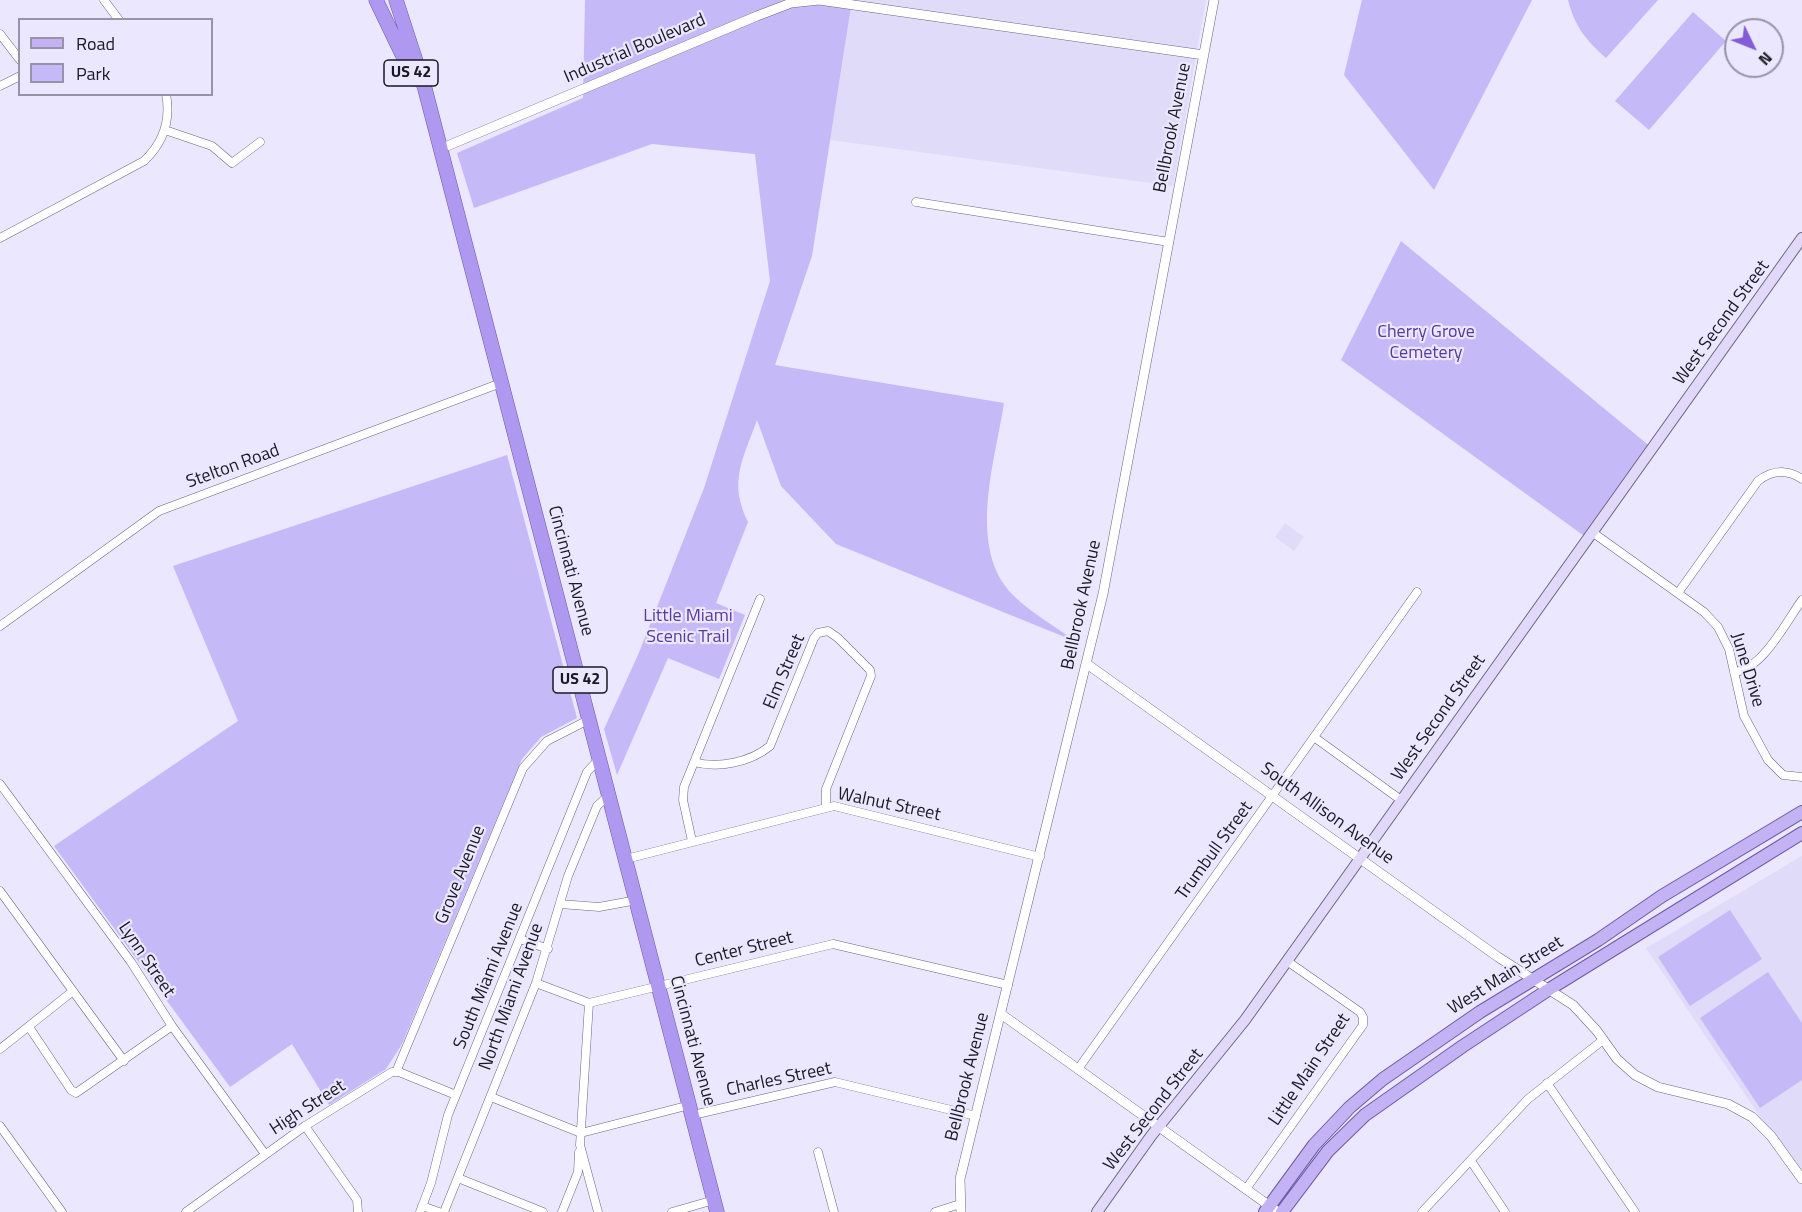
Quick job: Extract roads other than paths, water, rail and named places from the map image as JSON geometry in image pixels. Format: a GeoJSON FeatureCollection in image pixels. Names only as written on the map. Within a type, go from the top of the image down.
{"type":"FeatureCollection","features":[{"type":"Feature","properties":{"kind":"highway","name":"Cincinnati Avenue"},"geometry":{"type":"LineString","coordinates":[[376,0],[406,60],[440,149]]}},
{"type":"Feature","properties":{"kind":"highway","name":"Cincinnati Avenue"},"geometry":{"type":"LineString","coordinates":[[396,0],[425,89],[716,1206]]}},
{"type":"Feature","properties":{"kind":"main road","name":"West Second Street"},"geometry":{"type":"LineString","coordinates":[[1097,1212],[1159,1125],[1231,1040],[1802,238]]}},
{"type":"Feature","properties":{"kind":"main road","name":"West Main Street"},"geometry":{"type":"LineString","coordinates":[[1274,1210],[1314,1145],[1361,1097],[1423,1050],[1662,896],[1802,812]]}},
{"type":"Feature","properties":{"kind":"main road","name":"West Main Street"},"geometry":{"type":"LineString","coordinates":[[1274,1210],[1356,1123],[1463,1046],[1548,990],[1802,833]]}},
{"type":"Feature","properties":{"kind":"street"},"geometry":{"type":"LineString","coordinates":[[104,0],[118,18]]}},
{"type":"Feature","properties":{"kind":"street","name":"Industrial Boulevard"},"geometry":{"type":"LineString","coordinates":[[440,149],[791,3],[819,0],[1204,55]]}},
{"type":"Feature","properties":{"kind":"street","name":"Bellbrook Avenue"},"geometry":{"type":"LineString","coordinates":[[960,1208],[960,1179],[1103,594],[1214,0]]}},
{"type":"Feature","properties":{"kind":"street"},"geometry":{"type":"LineString","coordinates":[[0,34],[18,57]]}},
{"type":"Feature","properties":{"kind":"street"},"geometry":{"type":"LineString","coordinates":[[0,86],[18,77]]}},
{"type":"Feature","properties":{"kind":"street"},"geometry":{"type":"LineString","coordinates":[[0,238],[138,165],[154,150],[165,130],[168,113],[166,96]]}},
{"type":"Feature","properties":{"kind":"street"},"geometry":{"type":"LineString","coordinates":[[165,130],[212,146],[232,163],[260,142]]}},
{"type":"Feature","properties":{"kind":"street"},"geometry":{"type":"LineString","coordinates":[[916,202],[1168,242]]}},
{"type":"Feature","properties":{"kind":"street","name":"Stelton Road"},"geometry":{"type":"LineString","coordinates":[[0,626],[159,511],[501,383]]}},
{"type":"Feature","properties":{"kind":"street"},"geometry":{"type":"LineString","coordinates":[[1677,593],[1758,481],[1778,472],[1789,472],[1802,478]]}},
{"type":"Feature","properties":{"kind":"street","name":"June Drive"},"geometry":{"type":"LineString","coordinates":[[1592,532],[1704,612],[1718,627],[1729,649],[1744,716],[1768,760],[1783,776],[1802,777]]}},
{"type":"Feature","properties":{"kind":"street","name":"Trumbull Street"},"geometry":{"type":"LineString","coordinates":[[1078,1069],[1417,592]]}},
{"type":"Feature","properties":{"kind":"street"},"geometry":{"type":"LineString","coordinates":[[692,842],[682,795],[760,599]]}},
{"type":"Feature","properties":{"kind":"street"},"geometry":{"type":"LineString","coordinates":[[1734,672],[1747,670],[1758,661],[1802,600]]}},
{"type":"Feature","properties":{"kind":"street","name":"Elm Street"},"geometry":{"type":"LineString","coordinates":[[694,762],[709,765],[730,763],[757,755],[770,746],[814,638],[818,633],[828,631],[870,670],[871,676],[826,789],[826,806]]}},
{"type":"Feature","properties":{"kind":"street","name":"South Allison Avenue"},"geometry":{"type":"LineString","coordinates":[[1087,664],[1360,859],[1580,1011],[1622,1064],[1645,1081],[1665,1089],[1728,1104],[1752,1117],[1772,1136],[1802,1179]]}},
{"type":"Feature","properties":{"kind":"street","name":"Grove Avenue"},"geometry":{"type":"LineString","coordinates":[[396,1072],[523,768],[547,741],[590,719]]}},
{"type":"Feature","properties":{"kind":"street"},"geometry":{"type":"LineString","coordinates":[[1314,737],[1401,800]]}},
{"type":"Feature","properties":{"kind":"street","name":"South Miami Avenue"},"geometry":{"type":"LineString","coordinates":[[421,1209],[456,1095],[587,772],[600,758]]}},
{"type":"Feature","properties":{"kind":"street","name":"Lynn Street"},"geometry":{"type":"LineString","coordinates":[[0,784],[131,962],[172,1026],[265,1154]]}},
{"type":"Feature","properties":{"kind":"street","name":"North Miami Avenue"},"geometry":{"type":"LineString","coordinates":[[444,1212],[536,983],[548,950],[560,904],[597,806],[609,795]]}},
{"type":"Feature","properties":{"kind":"street","name":"Walnut Street"},"geometry":{"type":"LineString","coordinates":[[626,859],[826,806],[839,806],[1040,857]]}},
{"type":"Feature","properties":{"kind":"street"},"geometry":{"type":"LineString","coordinates":[[0,891],[124,1061]]}},
{"type":"Feature","properties":{"kind":"street"},"geometry":{"type":"LineString","coordinates":[[560,904],[599,907],[637,900]]}},
{"type":"Feature","properties":{"kind":"street"},"geometry":{"type":"LineString","coordinates":[[520,939],[548,950]]}},
{"type":"Feature","properties":{"kind":"street","name":"Center Street"},"geometry":{"type":"LineString","coordinates":[[589,1003],[833,944],[1008,985]]}},
{"type":"Feature","properties":{"kind":"street","name":"Little Main Street"},"geometry":{"type":"LineString","coordinates":[[1246,1188],[1363,1025],[1360,1012],[1287,961]]}},
{"type":"Feature","properties":{"kind":"street"},"geometry":{"type":"LineString","coordinates":[[536,983],[589,1003],[578,1172],[562,1212]]}},
{"type":"Feature","properties":{"kind":"street"},"geometry":{"type":"LineString","coordinates":[[0,1049],[73,991]]}},
{"type":"Feature","properties":{"kind":"street"},"geometry":{"type":"LineString","coordinates":[[1001,1014],[1159,1125],[1274,1210]]}},
{"type":"Feature","properties":{"kind":"street"},"geometry":{"type":"LineString","coordinates":[[29,1027],[76,1093],[172,1026]]}},
{"type":"Feature","properties":{"kind":"street"},"geometry":{"type":"LineString","coordinates":[[1422,1212],[1528,1099],[1603,1040]]}},
{"type":"Feature","properties":{"kind":"street"},"geometry":{"type":"LineString","coordinates":[[396,1072],[456,1095]]}},
{"type":"Feature","properties":{"kind":"street","name":"High Street"},"geometry":{"type":"LineString","coordinates":[[186,1212],[305,1126],[396,1072]]}},
{"type":"Feature","properties":{"kind":"street","name":"Charles Street"},"geometry":{"type":"LineString","coordinates":[[581,1132],[835,1082],[976,1116]]}},
{"type":"Feature","properties":{"kind":"street"},"geometry":{"type":"LineString","coordinates":[[1547,1083],[1635,1212]]}},
{"type":"Feature","properties":{"kind":"street"},"geometry":{"type":"LineString","coordinates":[[491,1096],[581,1132]]}},
{"type":"Feature","properties":{"kind":"street"},"geometry":{"type":"LineString","coordinates":[[0,1126],[63,1212]]}},
{"type":"Feature","properties":{"kind":"street"},"geometry":{"type":"LineString","coordinates":[[305,1126],[357,1200],[358,1212]]}},
{"type":"Feature","properties":{"kind":"street"},"geometry":{"type":"LineString","coordinates":[[580,1145],[598,1212]]}},
{"type":"Feature","properties":{"kind":"street"},"geometry":{"type":"LineString","coordinates":[[818,1152],[834,1212]]}},
{"type":"Feature","properties":{"kind":"street"},"geometry":{"type":"LineString","coordinates":[[1471,1161],[1505,1212]]}},
{"type":"Feature","properties":{"kind":"street"},"geometry":{"type":"LineString","coordinates":[[458,1178],[543,1212]]}},
{"type":"Feature","properties":{"kind":"street"},"geometry":{"type":"LineString","coordinates":[[672,1212],[716,1206]]}},
{"type":"Feature","properties":{"kind":"street"},"geometry":{"type":"LineString","coordinates":[[934,1212],[960,1208]]}},
{"type":"Feature","properties":{"kind":"street"},"geometry":{"type":"LineString","coordinates":[[421,1209],[439,1212]]}},
{"type":"Feature","properties":{"kind":"park label","name":"Cherry Grove Cemetery"},"geometry":{"type":"Point","coordinates":[1426,343]}},
{"type":"Feature","properties":{"kind":"park label","name":"Little Miami Scenic Trail"},"geometry":{"type":"Point","coordinates":[688,627]}}]}
